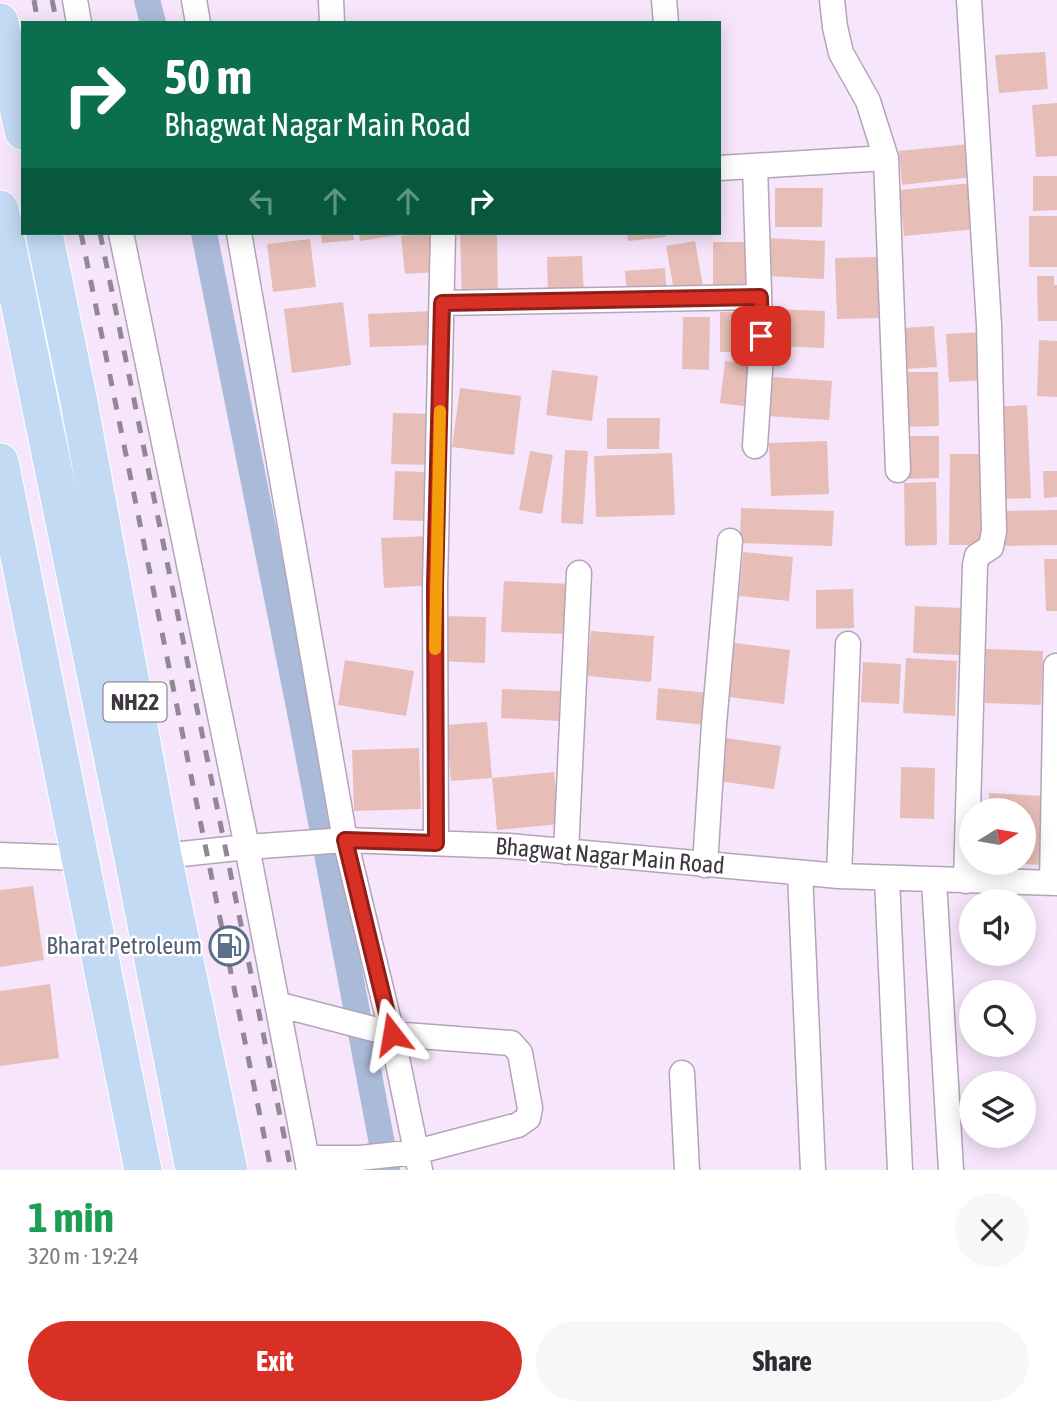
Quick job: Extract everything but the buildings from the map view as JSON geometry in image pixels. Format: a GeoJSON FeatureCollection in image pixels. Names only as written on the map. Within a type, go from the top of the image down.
{"type":"FeatureCollection","features":[{"type":"Feature","properties":{"kind":"highway"},"geometry":{"type":"LineString","coordinates":[[0,22],[21,122]]}},
{"type":"Feature","properties":{"kind":"highway"},"geometry":{"type":"LineString","coordinates":[[0,209],[194,1170]]}},
{"type":"Feature","properties":{"kind":"highway","name":"NH22"},"geometry":{"type":"LineString","coordinates":[[44,235],[82,416],[163,856],[229,1170]]}},
{"type":"Feature","properties":{"kind":"highway"},"geometry":{"type":"LineString","coordinates":[[0,462],[143,1170]]}},
{"type":"Feature","properties":{"kind":"street"},"geometry":{"type":"LineString","coordinates":[[75,0],[79,21]]}},
{"type":"Feature","properties":{"kind":"street"},"geometry":{"type":"LineString","coordinates":[[194,0],[198,21]]}},
{"type":"Feature","properties":{"kind":"street"},"geometry":{"type":"LineString","coordinates":[[331,0],[332,21]]}},
{"type":"Feature","properties":{"kind":"street"},"geometry":{"type":"LineString","coordinates":[[664,0],[666,21]]}},
{"type":"Feature","properties":{"kind":"street"},"geometry":{"type":"LineString","coordinates":[[832,0],[842,53],[868,101],[886,158],[898,470]]}},
{"type":"Feature","properties":{"kind":"street"},"geometry":{"type":"LineString","coordinates":[[966,881],[975,565],[977,556],[991,547],[994,531],[989,325],[970,0]]}},
{"type":"Feature","properties":{"kind":"street"},"geometry":{"type":"LineString","coordinates":[[721,168],[886,158]]}},
{"type":"Feature","properties":{"kind":"street"},"geometry":{"type":"LineString","coordinates":[[755,166],[761,371],[755,446]]}},
{"type":"Feature","properties":{"kind":"street"},"geometry":{"type":"LineString","coordinates":[[121,235],[247,847],[277,1004],[308,1164],[360,1158],[413,1158],[518,1125],[528,1118],[530,1108],[520,1053],[511,1043],[392,1034],[277,1004]]}},
{"type":"Feature","properties":{"kind":"street"},"geometry":{"type":"LineString","coordinates":[[239,235],[340,840],[392,1034],[413,1158]]}},
{"type":"Feature","properties":{"kind":"street"},"geometry":{"type":"LineString","coordinates":[[436,843],[435,586],[443,235]]}},
{"type":"Feature","properties":{"kind":"street"},"geometry":{"type":"LineString","coordinates":[[442,303],[760,297]]}},
{"type":"Feature","properties":{"kind":"street"},"geometry":{"type":"LineString","coordinates":[[705,865],[730,541]]}},
{"type":"Feature","properties":{"kind":"street"},"geometry":{"type":"LineString","coordinates":[[566,852],[579,573]]}},
{"type":"Feature","properties":{"kind":"street"},"geometry":{"type":"LineString","coordinates":[[839,876],[848,644]]}},
{"type":"Feature","properties":{"kind":"street"},"geometry":{"type":"LineString","coordinates":[[1055,883],[1056,666]]}},
{"type":"Feature","properties":{"kind":"street","name":"Bhagwat Nagar Main Road"},"geometry":{"type":"LineString","coordinates":[[163,856],[340,840],[509,846],[839,876],[1055,883]]}},
{"type":"Feature","properties":{"kind":"street"},"geometry":{"type":"LineString","coordinates":[[0,855],[79,858]]}},
{"type":"Feature","properties":{"kind":"street"},"geometry":{"type":"LineString","coordinates":[[800,873],[813,1170]]}},
{"type":"Feature","properties":{"kind":"street"},"geometry":{"type":"LineString","coordinates":[[887,878],[900,1170]]}},
{"type":"Feature","properties":{"kind":"street"},"geometry":{"type":"LineString","coordinates":[[934,880],[951,1170]]}},
{"type":"Feature","properties":{"kind":"street"},"geometry":{"type":"LineString","coordinates":[[682,1073],[687,1170]]}},
{"type":"Feature","properties":{"kind":"waterway"},"geometry":{"type":"LineString","coordinates":[[147,0],[152,21]]}},
{"type":"Feature","properties":{"kind":"waterway"},"geometry":{"type":"LineString","coordinates":[[204,235],[302,722],[387,1170]]}},
{"type":"Feature","properties":{"kind":"railway"},"geometry":{"type":"LineString","coordinates":[[34,0],[38,21]]}},
{"type":"Feature","properties":{"kind":"railway"},"geometry":{"type":"LineString","coordinates":[[52,0],[57,21]]}},
{"type":"Feature","properties":{"kind":"railway"},"geometry":{"type":"LineString","coordinates":[[81,235],[271,1170]]}},
{"type":"Feature","properties":{"kind":"railway"},"geometry":{"type":"LineString","coordinates":[[100,235],[291,1170]]}},
{"type":"Feature","properties":{"kind":"slow traffic"},"geometry":{"type":"LineString","coordinates":[[435,649],[440,411]]}},
{"type":"Feature","properties":{"kind":"place","name":"Bharat Petroleum"},"geometry":{"type":"Point","coordinates":[229,946]}},
{"type":"Feature","properties":{"kind":"route"},"geometry":{"type":"LineString","coordinates":[[392,1034],[345,840],[436,843],[435,586],[442,303],[760,297],[761,336]]}}]}
